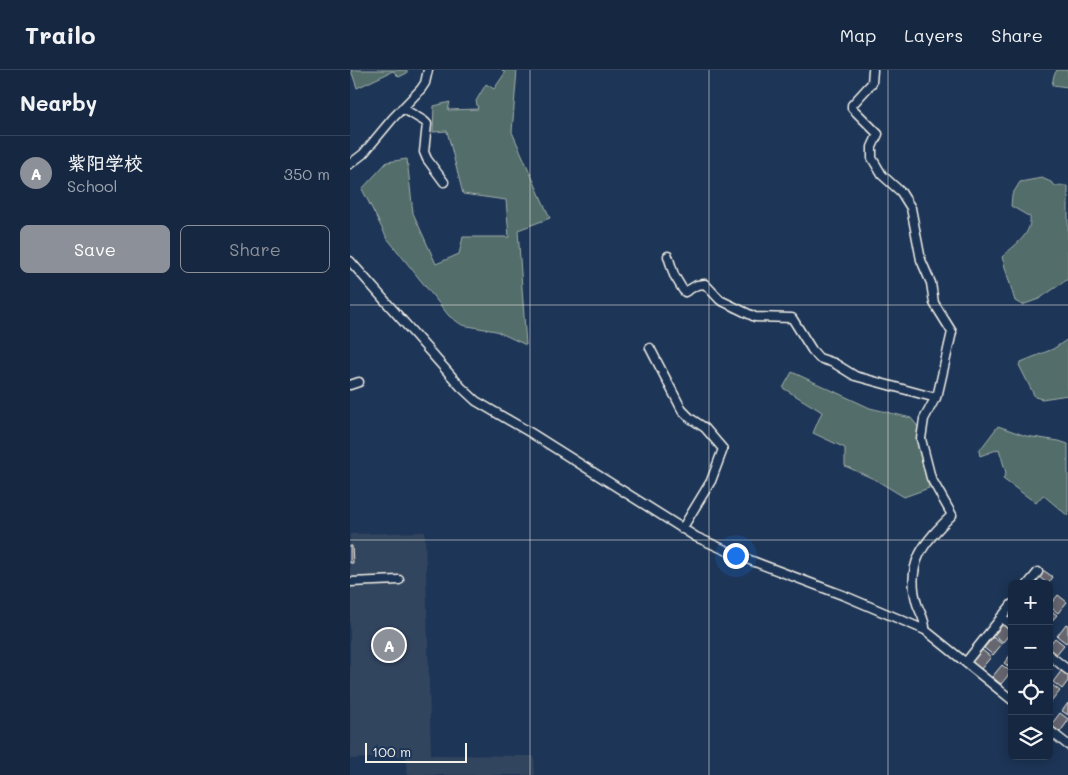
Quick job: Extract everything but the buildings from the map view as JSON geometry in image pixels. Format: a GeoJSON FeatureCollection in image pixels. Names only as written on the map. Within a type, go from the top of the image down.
{"type":"FeatureCollection","features":[{"type":"Feature","properties":{"kind":"street"},"geometry":{"type":"LineString","coordinates":[[350,164],[363,154],[402,108],[424,86],[428,70]]}},
{"type":"Feature","properties":{"kind":"street"},"geometry":{"type":"LineString","coordinates":[[873,70],[872,83],[852,105],[852,108],[878,134],[872,147],[872,158],[882,175],[901,192],[912,208],[921,260],[930,283],[934,303],[952,332],[936,398],[924,419],[922,439],[931,478],[952,515],[922,547],[915,564],[915,596],[926,624],[925,630]]}},
{"type":"Feature","properties":{"kind":"street"},"geometry":{"type":"LineString","coordinates":[[402,108],[427,124],[424,152],[444,182]]}},
{"type":"Feature","properties":{"kind":"street"},"geometry":{"type":"LineString","coordinates":[[668,256],[674,275],[685,292],[705,284],[720,300],[755,317],[792,318],[819,358],[855,376],[936,398]]}},
{"type":"Feature","properties":{"kind":"street"},"geometry":{"type":"LineString","coordinates":[[350,260],[468,395],[682,528],[739,556],[845,596],[925,630],[1008,697]]}},
{"type":"Feature","properties":{"kind":"street"},"geometry":{"type":"LineString","coordinates":[[650,348],[682,410],[705,428],[723,449],[711,480],[682,528]]}},
{"type":"Feature","properties":{"kind":"street"},"geometry":{"type":"LineString","coordinates":[[350,385],[359,382]]}},
{"type":"Feature","properties":{"kind":"street"},"geometry":{"type":"LineString","coordinates":[[1031,580],[1038,572]]}},
{"type":"Feature","properties":{"kind":"street"},"geometry":{"type":"LineString","coordinates":[[350,582],[398,580]]}},
{"type":"Feature","properties":{"kind":"street"},"geometry":{"type":"LineString","coordinates":[[966,662],[1008,609]]}},
{"type":"Feature","properties":{"kind":"street"},"geometry":{"type":"LineString","coordinates":[[1001,618],[1011,625]]}},
{"type":"Feature","properties":{"kind":"street"},"geometry":{"type":"LineString","coordinates":[[1053,658],[1068,670]]}},
{"type":"Feature","properties":{"kind":"street"},"geometry":{"type":"LineString","coordinates":[[1053,733],[1067,742]]}},
{"type":"Feature","properties":{"kind":"shaded area"},"geometry":{"type":"Polygon","coordinates":[[[425,532],[431,755],[534,756],[535,775],[407,775],[406,756],[350,759],[350,534],[425,532]]]}},
{"type":"Feature","properties":{"kind":"green space"},"geometry":{"type":"Polygon","coordinates":[[[351,70],[407,70],[407,73],[399,77],[393,71],[357,88],[351,70]]]}},
{"type":"Feature","properties":{"kind":"green space"},"geometry":{"type":"Polygon","coordinates":[[[502,70],[517,70],[512,132],[550,218],[518,230],[526,345],[496,331],[462,325],[449,316],[387,238],[362,189],[387,162],[407,159],[413,213],[436,264],[459,254],[463,237],[509,237],[506,200],[463,194],[447,131],[433,132],[434,106],[450,102],[448,110],[478,109],[476,101],[486,84],[494,89],[505,73],[502,70]]]}},
{"type":"Feature","properties":{"kind":"green space"},"geometry":{"type":"Polygon","coordinates":[[[1057,70],[1068,70],[1068,87],[1052,85],[1057,70]]]}},
{"type":"Feature","properties":{"kind":"green space"},"geometry":{"type":"Polygon","coordinates":[[[1042,178],[1053,183],[1055,186],[1068,186],[1068,279],[1039,299],[1022,305],[1015,301],[1002,257],[1021,239],[1030,223],[1030,217],[1011,206],[1012,195],[1020,182],[1042,178]]]}},
{"type":"Feature","properties":{"kind":"green space"},"geometry":{"type":"Polygon","coordinates":[[[1068,339],[1068,395],[1042,399],[1035,397],[1019,365],[1021,362],[1053,349],[1068,339]]]}},
{"type":"Feature","properties":{"kind":"green space"},"geometry":{"type":"Polygon","coordinates":[[[792,372],[870,408],[911,418],[919,428],[917,437],[929,488],[904,497],[876,480],[845,466],[845,448],[813,433],[822,412],[783,388],[792,372]]]}},
{"type":"Feature","properties":{"kind":"green space"},"geometry":{"type":"Polygon","coordinates":[[[998,426],[1026,436],[1068,444],[1068,516],[1043,495],[1036,503],[1003,479],[1006,473],[999,449],[980,456],[979,451],[998,426]]]}},
{"type":"Feature","properties":{"kind":"place","name":"紫阳学校"},"geometry":{"type":"Point","coordinates":[389,645]}}]}
